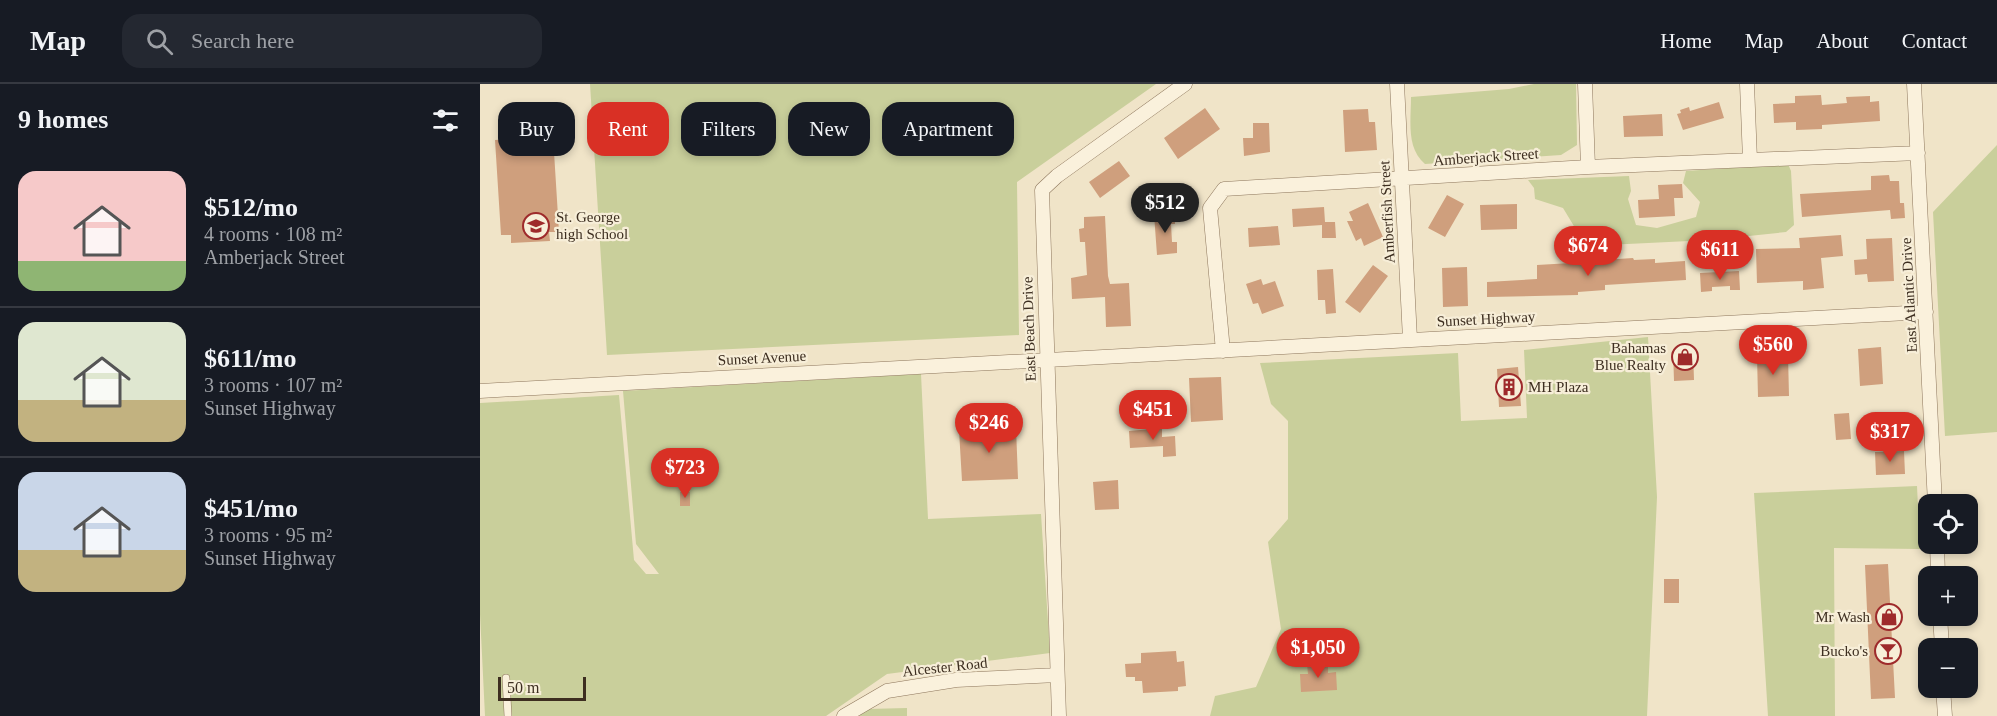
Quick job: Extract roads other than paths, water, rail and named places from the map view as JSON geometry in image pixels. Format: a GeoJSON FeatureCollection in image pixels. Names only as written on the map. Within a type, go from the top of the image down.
{"type":"FeatureCollection","features":[{"type":"Feature","properties":{"kind":"street","name":"East Beach Drive"},"geometry":{"type":"LineString","coordinates":[[1059,716],[1042,190],[1057,176],[1185,84]]}},
{"type":"Feature","properties":{"kind":"street","name":"Amberfish Street"},"geometry":{"type":"LineString","coordinates":[[1397,84],[1410,339]]}},
{"type":"Feature","properties":{"kind":"street"},"geometry":{"type":"LineString","coordinates":[[1585,84],[1588,167]]}},
{"type":"Feature","properties":{"kind":"street"},"geometry":{"type":"LineString","coordinates":[[1747,84],[1750,160]]}},
{"type":"Feature","properties":{"kind":"street","name":"East Atlantic Drive"},"geometry":{"type":"LineString","coordinates":[[1914,84],[1935,494]]}},
{"type":"Feature","properties":{"kind":"street","name":"Amberjack Street"},"geometry":{"type":"LineString","coordinates":[[1223,351],[1210,208],[1224,189],[1588,167],[1918,153]]}},
{"type":"Feature","properties":{"kind":"street","name":"Sunset Highway"},"geometry":{"type":"LineString","coordinates":[[1046,358],[1223,351],[1926,312]]}},
{"type":"Feature","properties":{"kind":"street","name":"Sunset Avenue"},"geometry":{"type":"LineString","coordinates":[[480,391],[1046,358]]}},
{"type":"Feature","properties":{"kind":"street","name":"Alcester Road"},"geometry":{"type":"LineString","coordinates":[[844,716],[887,691],[956,680],[1057,675]]}},
{"type":"Feature","properties":{"kind":"street"},"geometry":{"type":"LineString","coordinates":[[1944,698],[1945,716]]}},
{"type":"Feature","properties":{"kind":"lane"},"geometry":{"type":"LineString","coordinates":[[506,678],[508,716]]}},
{"type":"Feature","properties":{"kind":"place","name":"St. George high School"},"geometry":{"type":"Point","coordinates":[536,226]}},
{"type":"Feature","properties":{"kind":"place","name":"Bahamas Blue Realty"},"geometry":{"type":"Point","coordinates":[1685,357]}},
{"type":"Feature","properties":{"kind":"place","name":"MH Plaza"},"geometry":{"type":"Point","coordinates":[1509,387]}},
{"type":"Feature","properties":{"kind":"place","name":"Mr Wash"},"geometry":{"type":"Point","coordinates":[1889,617]}},
{"type":"Feature","properties":{"kind":"place","name":"Bucko's"},"geometry":{"type":"Point","coordinates":[1888,651]}}]}
